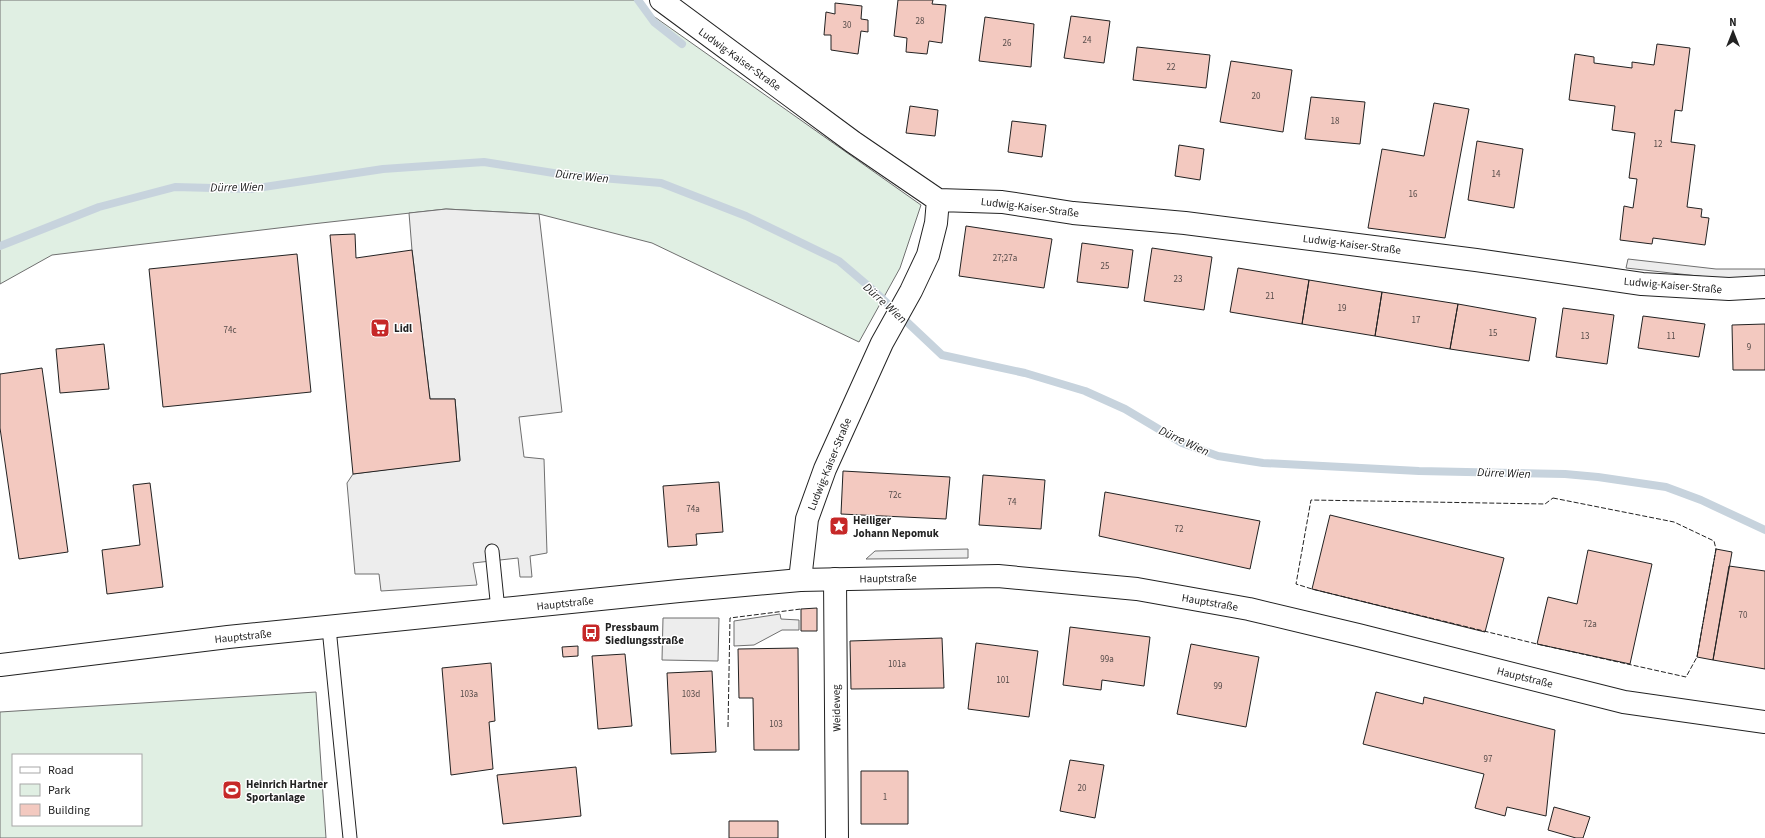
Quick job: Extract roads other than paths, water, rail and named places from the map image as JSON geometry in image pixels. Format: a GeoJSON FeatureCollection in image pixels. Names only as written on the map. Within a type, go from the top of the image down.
{"type":"FeatureCollection","features":[{"type":"Feature","properties":{"kind":"street","name":"Ludwig-Kaiser-Straße"},"geometry":{"type":"LineString","coordinates":[[661,0],[853,142],[938,200],[1002,202],[1073,213],[1185,223],[1476,260],[1642,284],[1729,289],[1765,287]]}},
{"type":"Feature","properties":{"kind":"street","name":"Ludwig-Kaiser-Straße"},"geometry":{"type":"LineString","coordinates":[[800,580],[807,519],[825,468],[882,342],[911,291],[928,255],[936,223],[938,200]]}},
{"type":"Feature","properties":{"kind":"street","name":"Hauptstraße"},"geometry":{"type":"LineString","coordinates":[[0,665],[228,638],[800,580],[834,578],[998,576],[1137,589],[1249,609],[1624,702],[1765,722]]}},
{"type":"Feature","properties":{"kind":"street","name":"Weideweg"},"geometry":{"type":"LineString","coordinates":[[834,578],[836,838]]}},
{"type":"Feature","properties":{"kind":"lane"},"geometry":{"type":"LineString","coordinates":[[492,551],[498,610]]}},
{"type":"Feature","properties":{"kind":"lane"},"geometry":{"type":"LineString","coordinates":[[329,628],[350,838]]}},
{"type":"Feature","properties":{"kind":"waterway"},"geometry":{"type":"LineString","coordinates":[[638,0],[654,22],[682,44]]}},
{"type":"Feature","properties":{"kind":"waterway","name":"Dürre Wien"},"geometry":{"type":"LineString","coordinates":[[0,246],[99,207],[175,187],[251,189],[383,169],[484,162],[566,175],[661,183],[746,216],[839,261],[873,290],[942,355],[1025,373],[1085,391],[1125,409],[1182,443],[1218,456],[1263,463],[1419,471],[1565,474],[1598,477],[1666,487],[1701,500],[1765,530]]}},
{"type":"Feature","properties":{"kind":"place","name":"Lidl"},"geometry":{"type":"Point","coordinates":[380,328]}},
{"type":"Feature","properties":{"kind":"place","name":"Heiliger Johann Nepomuk"},"geometry":{"type":"Point","coordinates":[839,526]}},
{"type":"Feature","properties":{"kind":"place","name":"Pressbaum Siedlungsstraße"},"geometry":{"type":"Point","coordinates":[591,633]}},
{"type":"Feature","properties":{"kind":"place","name":"Heinrich Hartner Sportanlage"},"geometry":{"type":"Point","coordinates":[232,790]}}]}
